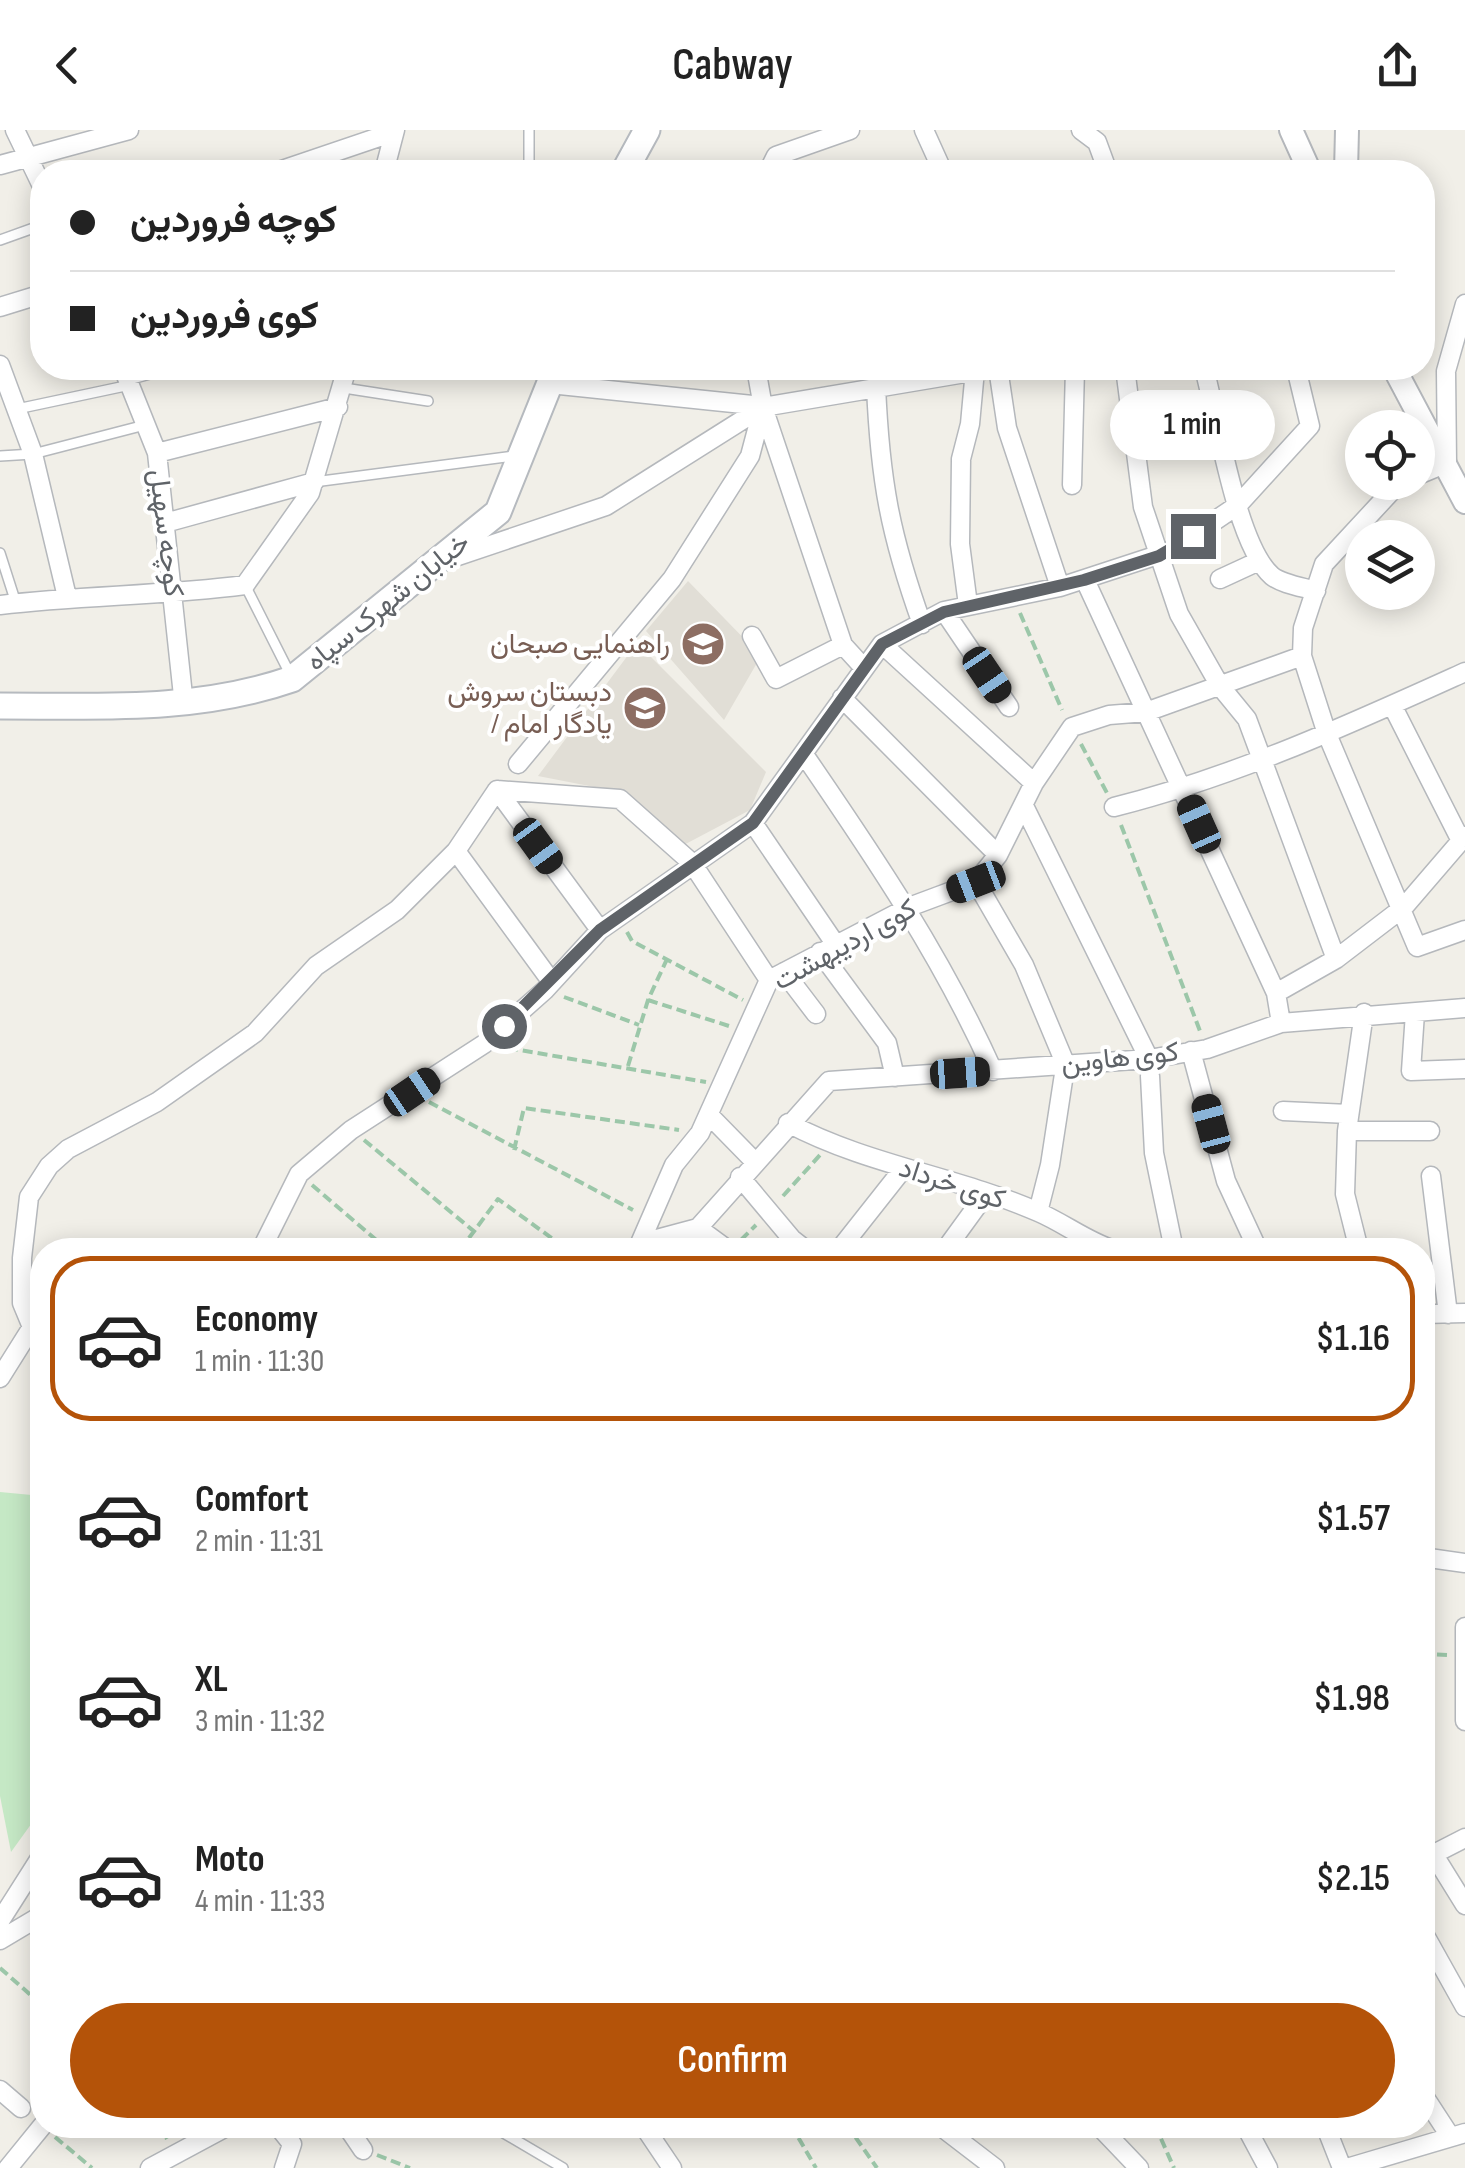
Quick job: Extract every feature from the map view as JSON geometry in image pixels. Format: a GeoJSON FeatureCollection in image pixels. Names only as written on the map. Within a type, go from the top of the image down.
{"type":"FeatureCollection","features":[{"type":"Feature","properties":{"kind":"main road"},"geometry":{"type":"LineString","coordinates":[[630,160],[646,130]]}},
{"type":"Feature","properties":{"kind":"main road","name":"خیابان شهرک سپاه"},"geometry":{"type":"LineString","coordinates":[[0,706],[184,705],[255,692],[292,679],[498,512],[551,380]]}},
{"type":"Feature","properties":{"kind":"street"},"geometry":{"type":"LineString","coordinates":[[15,130],[30,160]]}},
{"type":"Feature","properties":{"kind":"street"},"geometry":{"type":"LineString","coordinates":[[76,147],[86,130]]}},
{"type":"Feature","properties":{"kind":"street"},"geometry":{"type":"LineString","coordinates":[[0,165],[30,160],[129,130]]}},
{"type":"Feature","properties":{"kind":"street"},"geometry":{"type":"LineString","coordinates":[[781,160],[850,130]]}},
{"type":"Feature","properties":{"kind":"street"},"geometry":{"type":"LineString","coordinates":[[924,130],[938,160]]}},
{"type":"Feature","properties":{"kind":"street"},"geometry":{"type":"LineString","coordinates":[[1081,130],[1097,142],[1104,160]]}},
{"type":"Feature","properties":{"kind":"street"},"geometry":{"type":"LineString","coordinates":[[1347,160],[1348,130]]}},
{"type":"Feature","properties":{"kind":"street"},"geometry":{"type":"LineString","coordinates":[[311,160],[394,131]]}},
{"type":"Feature","properties":{"kind":"street"},"geometry":{"type":"LineString","coordinates":[[387,160],[394,131]]}},
{"type":"Feature","properties":{"kind":"street"},"geometry":{"type":"LineString","coordinates":[[1296,134],[1306,160]]}},
{"type":"Feature","properties":{"kind":"street"},"geometry":{"type":"LineString","coordinates":[[0,307],[30,298]]}},
{"type":"Feature","properties":{"kind":"street"},"geometry":{"type":"LineString","coordinates":[[1446,463],[1446,371],[1465,304]]}},
{"type":"Feature","properties":{"kind":"street"},"geometry":{"type":"LineString","coordinates":[[2,374],[34,454],[68,596]]}},
{"type":"Feature","properties":{"kind":"street","name":"کوچه سهیل"},"geometry":{"type":"LineString","coordinates":[[128,380],[156,452],[175,594],[184,705]]}},
{"type":"Feature","properties":{"kind":"street"},"geometry":{"type":"LineString","coordinates":[[8,604],[68,596],[175,594],[245,585],[314,482],[345,380]]}},
{"type":"Feature","properties":{"kind":"street"},"geometry":{"type":"LineString","coordinates":[[581,380],[763,406],[913,380]]}},
{"type":"Feature","properties":{"kind":"street"},"geometry":{"type":"LineString","coordinates":[[758,380],[763,406],[843,646],[864,668]]}},
{"type":"Feature","properties":{"kind":"street"},"geometry":{"type":"LineString","coordinates":[[968,605],[960,544],[961,459],[970,424],[974,380]]}},
{"type":"Feature","properties":{"kind":"street"},"geometry":{"type":"LineString","coordinates":[[998,380],[1006,428],[1060,587]]}},
{"type":"Feature","properties":{"kind":"street"},"geometry":{"type":"LineString","coordinates":[[1072,485],[1075,380]]}},
{"type":"Feature","properties":{"kind":"street"},"geometry":{"type":"LineString","coordinates":[[1126,380],[1140,489],[1178,614],[1220,686],[1247,719],[1336,959]]}},
{"type":"Feature","properties":{"kind":"street"},"geometry":{"type":"LineString","coordinates":[[1207,380],[1238,505],[1259,561],[1274,578],[1316,591]]}},
{"type":"Feature","properties":{"kind":"street"},"geometry":{"type":"LineString","coordinates":[[267,1238],[299,1174],[352,1130],[484,1044],[600,930],[753,823],[805,756],[882,644],[944,612],[1060,587],[1159,556],[1238,505],[1310,426],[1299,380]]}},
{"type":"Feature","properties":{"kind":"street"},"geometry":{"type":"LineString","coordinates":[[1401,380],[1464,495]]}},
{"type":"Feature","properties":{"kind":"street"},"geometry":{"type":"LineString","coordinates":[[876,386],[880,475],[898,558],[922,624]]}},
{"type":"Feature","properties":{"kind":"street"},"geometry":{"type":"LineString","coordinates":[[441,562],[606,506],[763,406]]}},
{"type":"Feature","properties":{"kind":"street"},"geometry":{"type":"LineString","coordinates":[[518,764],[672,578],[750,456],[763,406]]}},
{"type":"Feature","properties":{"kind":"street"},"geometry":{"type":"LineString","coordinates":[[156,452],[338,407]]}},
{"type":"Feature","properties":{"kind":"street"},"geometry":{"type":"LineString","coordinates":[[1435,468],[1446,463]]}},
{"type":"Feature","properties":{"kind":"street"},"geometry":{"type":"LineString","coordinates":[[166,523],[314,482]]}},
{"type":"Feature","properties":{"kind":"street"},"geometry":{"type":"LineString","coordinates":[[1383,500],[1324,564],[1303,628],[1302,656],[1328,734],[1404,907],[1417,947],[1465,930]]}},
{"type":"Feature","properties":{"kind":"street"},"geometry":{"type":"LineString","coordinates":[[1220,579],[1259,561]]}},
{"type":"Feature","properties":{"kind":"street"},"geometry":{"type":"LineString","coordinates":[[1084,580],[1276,994],[1280,1023]]}},
{"type":"Feature","properties":{"kind":"street"},"geometry":{"type":"LineString","coordinates":[[944,612],[1009,706]]}},
{"type":"Feature","properties":{"kind":"street"},"geometry":{"type":"LineString","coordinates":[[752,636],[776,679],[843,646]]}},
{"type":"Feature","properties":{"kind":"street"},"geometry":{"type":"LineString","coordinates":[[882,644],[1034,783]]}},
{"type":"Feature","properties":{"kind":"street"},"geometry":{"type":"LineString","coordinates":[[1038,1212],[1050,1166],[1065,1069],[1024,965],[976,882],[998,855],[1034,783],[1072,727],[1109,715],[1146,712],[1302,656]]}},
{"type":"Feature","properties":{"kind":"street"},"geometry":{"type":"LineString","coordinates":[[1114,807],[1184,790],[1264,760],[1465,672]]}},
{"type":"Feature","properties":{"kind":"street"},"geometry":{"type":"LineString","coordinates":[[842,698],[998,855]]}},
{"type":"Feature","properties":{"kind":"street"},"geometry":{"type":"LineString","coordinates":[[1276,994],[1336,959],[1404,907],[1462,838],[1392,705]]}},
{"type":"Feature","properties":{"kind":"street"},"geometry":{"type":"LineString","coordinates":[[805,756],[909,907],[957,991],[993,1071]]}},
{"type":"Feature","properties":{"kind":"street"},"geometry":{"type":"LineString","coordinates":[[30,1316],[22,1303],[29,1197],[49,1166],[68,1149],[158,1102],[255,1033],[316,966],[397,910],[456,850],[497,790]]}},
{"type":"Feature","properties":{"kind":"street"},"geometry":{"type":"LineString","coordinates":[[497,790],[620,799],[692,863],[777,976],[816,1014]]}},
{"type":"Feature","properties":{"kind":"street"},"geometry":{"type":"LineString","coordinates":[[497,790],[600,930]]}},
{"type":"Feature","properties":{"kind":"street"},"geometry":{"type":"LineString","coordinates":[[1024,806],[1150,1068],[1154,1153],[1172,1238]]}},
{"type":"Feature","properties":{"kind":"street"},"geometry":{"type":"LineString","coordinates":[[753,823],[887,1043],[896,1077]]}},
{"type":"Feature","properties":{"kind":"street"},"geometry":{"type":"LineString","coordinates":[[456,850],[548,985]]}},
{"type":"Feature","properties":{"kind":"street","name":"کوی اردیبهشت"},"geometry":{"type":"LineString","coordinates":[[642,1238],[648,1217],[674,1165],[700,1133],[743,1031],[777,976],[909,907],[976,882]]}},
{"type":"Feature","properties":{"kind":"street","name":"کوی هاوین"},"geometry":{"type":"LineString","coordinates":[[698,1228],[788,1122],[829,1081],[993,1071],[1150,1068],[1280,1023],[1364,1013],[1465,1008]]}},
{"type":"Feature","properties":{"kind":"street"},"geometry":{"type":"LineString","coordinates":[[1356,1238],[1345,1194],[1348,1122],[1364,1013]]}},
{"type":"Feature","properties":{"kind":"street"},"geometry":{"type":"LineString","coordinates":[[1415,1013],[1411,1071],[1465,1069]]}},
{"type":"Feature","properties":{"kind":"street"},"geometry":{"type":"LineString","coordinates":[[1199,1050],[1226,1180],[1253,1238]]}},
{"type":"Feature","properties":{"kind":"street"},"geometry":{"type":"LineString","coordinates":[[1283,1111],[1430,1131]]}},
{"type":"Feature","properties":{"kind":"street"},"geometry":{"type":"LineString","coordinates":[[709,1115],[754,1161]]}},
{"type":"Feature","properties":{"kind":"street","name":"کوی خرداد"},"geometry":{"type":"LineString","coordinates":[[788,1122],[830,1145],[1038,1212],[1074,1238]]}},
{"type":"Feature","properties":{"kind":"street"},"geometry":{"type":"LineString","coordinates":[[849,1238],[904,1169]]}},
{"type":"Feature","properties":{"kind":"street"},"geometry":{"type":"LineString","coordinates":[[1431,1176],[1456,1314]]}},
{"type":"Feature","properties":{"kind":"street"},"geometry":{"type":"LineString","coordinates":[[740,1177],[791,1238]]}},
{"type":"Feature","properties":{"kind":"street"},"geometry":{"type":"LineString","coordinates":[[954,1238],[984,1195]]}},
{"type":"Feature","properties":{"kind":"street"},"geometry":{"type":"LineString","coordinates":[[666,1238],[698,1228],[712,1238]]}},
{"type":"Feature","properties":{"kind":"street"},"geometry":{"type":"LineString","coordinates":[[0,1378],[30,1337]]}},
{"type":"Feature","properties":{"kind":"street"},"geometry":{"type":"LineString","coordinates":[[1435,1559],[1465,1563]]}},
{"type":"Feature","properties":{"kind":"street"},"geometry":{"type":"LineString","coordinates":[[1465,1627],[1465,1721]]}},
{"type":"Feature","properties":{"kind":"street"},"geometry":{"type":"LineString","coordinates":[[1435,1853],[1465,1838]]}},
{"type":"Feature","properties":{"kind":"street"},"geometry":{"type":"LineString","coordinates":[[1435,1866],[1465,1905]]}},
{"type":"Feature","properties":{"kind":"street"},"geometry":{"type":"LineString","coordinates":[[0,1921],[30,1873]]}},
{"type":"Feature","properties":{"kind":"street"},"geometry":{"type":"LineString","coordinates":[[0,1940],[30,1922]]}},
{"type":"Feature","properties":{"kind":"street"},"geometry":{"type":"LineString","coordinates":[[1435,1953],[1465,2007]]}},
{"type":"Feature","properties":{"kind":"street"},"geometry":{"type":"LineString","coordinates":[[0,2090],[22,2108]]}},
{"type":"Feature","properties":{"kind":"street"},"geometry":{"type":"LineString","coordinates":[[1331,2138],[1345,2168],[1457,2135],[1435,2109]]}},
{"type":"Feature","properties":{"kind":"street"},"geometry":{"type":"LineString","coordinates":[[8,2168],[33,2138]]}},
{"type":"Feature","properties":{"kind":"street"},"geometry":{"type":"LineString","coordinates":[[150,2168],[206,2138]]}},
{"type":"Feature","properties":{"kind":"street"},"geometry":{"type":"LineString","coordinates":[[284,2168],[292,2144],[287,2138]]}},
{"type":"Feature","properties":{"kind":"street"},"geometry":{"type":"LineString","coordinates":[[355,2138],[363,2150]]}},
{"type":"Feature","properties":{"kind":"street"},"geometry":{"type":"LineString","coordinates":[[652,2138],[672,2168]]}},
{"type":"Feature","properties":{"kind":"street"},"geometry":{"type":"LineString","coordinates":[[956,2138],[995,2168]]}},
{"type":"Feature","properties":{"kind":"street"},"geometry":{"type":"LineString","coordinates":[[1110,2138],[1139,2168]]}},
{"type":"Feature","properties":{"kind":"street"},"geometry":{"type":"LineString","coordinates":[[1253,2138],[1268,2168]]}},
{"type":"Feature","properties":{"kind":"lane"},"geometry":{"type":"LineString","coordinates":[[528,130],[528,160]]}},
{"type":"Feature","properties":{"kind":"lane"},"geometry":{"type":"LineString","coordinates":[[0,240],[30,229]]}},
{"type":"Feature","properties":{"kind":"lane"},"geometry":{"type":"LineString","coordinates":[[16,410],[113,380]]}},
{"type":"Feature","properties":{"kind":"lane"},"geometry":{"type":"LineString","coordinates":[[344,388],[428,401]]}},
{"type":"Feature","properties":{"kind":"lane"},"geometry":{"type":"LineString","coordinates":[[0,456],[34,454],[145,424]]}},
{"type":"Feature","properties":{"kind":"lane"},"geometry":{"type":"LineString","coordinates":[[314,482],[521,455]]}},
{"type":"Feature","properties":{"kind":"lane"},"geometry":{"type":"LineString","coordinates":[[0,553],[8,604]]}},
{"type":"Feature","properties":{"kind":"lane"},"geometry":{"type":"LineString","coordinates":[[245,585],[292,679]]}},
{"type":"Feature","properties":{"kind":"lane"},"geometry":{"type":"LineString","coordinates":[[512,2138],[563,2168]]}},
{"type":"Feature","properties":{"kind":"path"},"geometry":{"type":"LineString","coordinates":[[1014,598],[1072,727],[1114,807],[1199,1050]]}},
{"type":"Feature","properties":{"kind":"path"},"geometry":{"type":"LineString","coordinates":[[618,916],[632,941],[755,1008]]}},
{"type":"Feature","properties":{"kind":"path"},"geometry":{"type":"LineString","coordinates":[[628,1066],[648,1000],[668,958]]}},
{"type":"Feature","properties":{"kind":"path"},"geometry":{"type":"LineString","coordinates":[[548,985],[639,1025]]}},
{"type":"Feature","properties":{"kind":"path"},"geometry":{"type":"LineString","coordinates":[[648,1000],[743,1031]]}},
{"type":"Feature","properties":{"kind":"path"},"geometry":{"type":"LineString","coordinates":[[484,1044],[722,1085]]}},
{"type":"Feature","properties":{"kind":"path"},"geometry":{"type":"LineString","coordinates":[[412,1092],[514,1150],[648,1217]]}},
{"type":"Feature","properties":{"kind":"path"},"geometry":{"type":"LineString","coordinates":[[514,1150],[524,1108],[700,1133]]}},
{"type":"Feature","properties":{"kind":"path"},"geometry":{"type":"LineString","coordinates":[[352,1130],[476,1233]]}},
{"type":"Feature","properties":{"kind":"path"},"geometry":{"type":"LineString","coordinates":[[299,1174],[374,1238]]}},
{"type":"Feature","properties":{"kind":"path"},"geometry":{"type":"LineString","coordinates":[[471,1238],[498,1199],[552,1238]]}},
{"type":"Feature","properties":{"kind":"path"},"geometry":{"type":"LineString","coordinates":[[1435,1654],[1463,1655]]}},
{"type":"Feature","properties":{"kind":"path"},"geometry":{"type":"LineString","coordinates":[[0,1968],[30,1994]]}},
{"type":"Feature","properties":{"kind":"path"},"geometry":{"type":"LineString","coordinates":[[57,2138],[92,2168]]}},
{"type":"Feature","properties":{"kind":"path"},"geometry":{"type":"LineString","coordinates":[[798,2138],[816,2168]]}},
{"type":"Feature","properties":{"kind":"path"},"geometry":{"type":"LineString","coordinates":[[856,2138],[876,2168]]}},
{"type":"Feature","properties":{"kind":"path"},"geometry":{"type":"LineString","coordinates":[[1161,2138],[1174,2168]]}},
{"type":"Feature","properties":{"kind":"path"},"geometry":{"type":"LineString","coordinates":[[363,2150],[410,2168]]}},
{"type":"Feature","properties":{"kind":"shaded area","name":"راهنمایی صبحان"},"geometry":{"type":"Polygon","coordinates":[[[688,581],[761,656],[724,720],[646,631],[688,581]]]}},
{"type":"Feature","properties":{"kind":"shaded area","name":"دبستان سروش / یادگار امام"},"geometry":{"type":"Polygon","coordinates":[[[637,643],[766,772],[750,810],[678,848],[620,792],[538,776],[637,643]]]}},
{"type":"Feature","properties":{"kind":"green space"},"geometry":{"type":"Polygon","coordinates":[[[0,1492],[30,1495],[30,1826],[11,1852],[0,1796],[0,1492]]]}},
{"type":"Feature","properties":{"kind":"place","name":"راهنمایی صبحان"},"geometry":{"type":"Point","coordinates":[703,644]}},
{"type":"Feature","properties":{"kind":"place","name":"دبستان سروش / یادگار امام"},"geometry":{"type":"Point","coordinates":[645,708]}},
{"type":"Feature","properties":{"kind":"route"},"geometry":{"type":"LineString","coordinates":[[504,1026],[600,930],[753,823],[805,756],[882,644],[944,612],[1084,580],[1159,556],[1193,536]]}}]}
